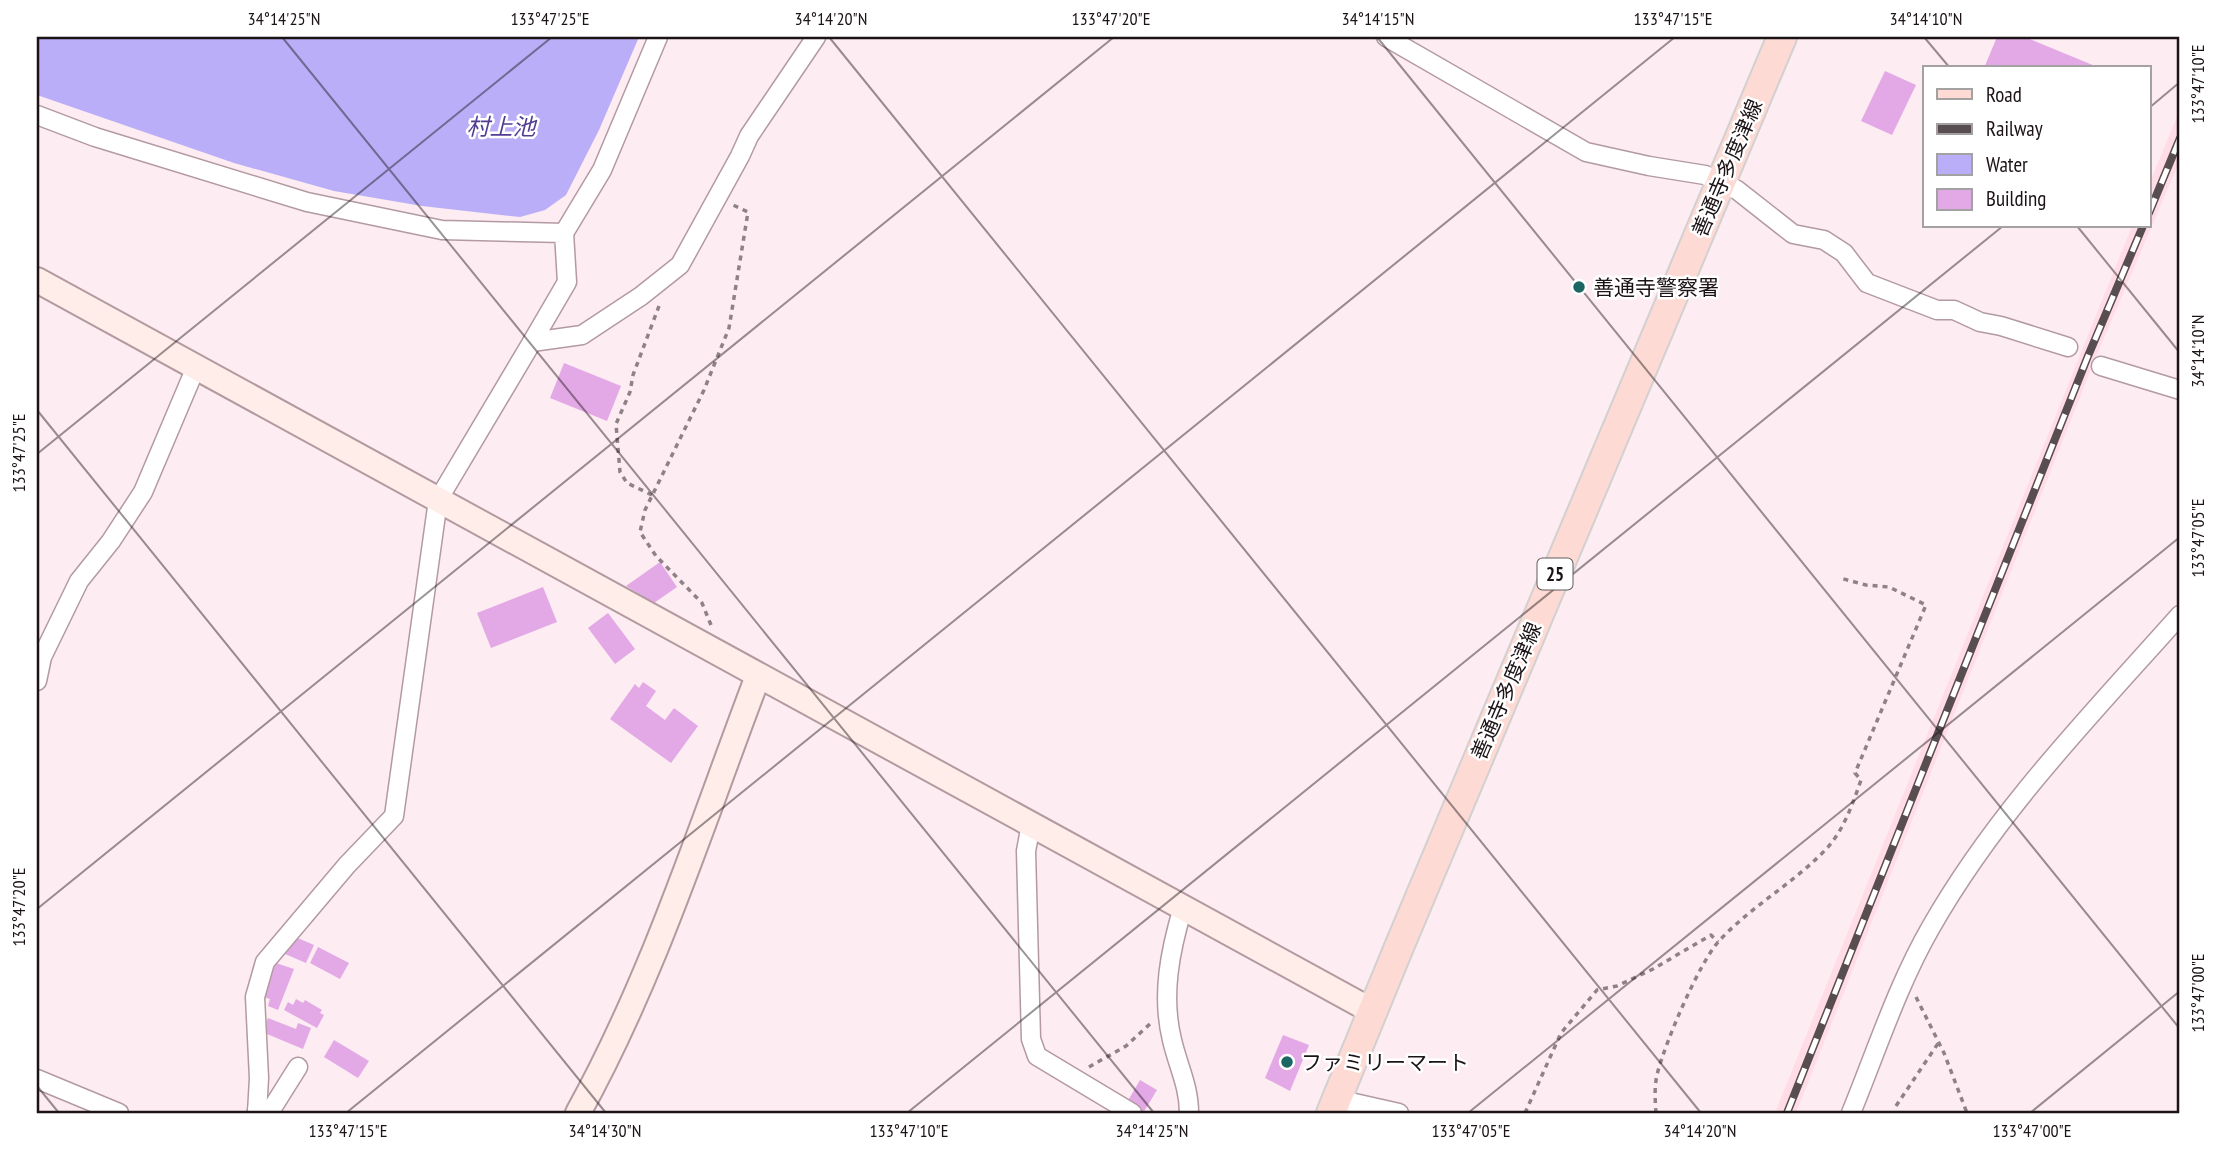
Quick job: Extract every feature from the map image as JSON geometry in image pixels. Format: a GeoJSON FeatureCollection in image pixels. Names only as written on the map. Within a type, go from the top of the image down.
{"type":"FeatureCollection","features":[{"type":"Feature","properties":{"kind":"main road","name":"善通寺多度津線"},"geometry":{"type":"LineString","coordinates":[[1334,1105],[1782,37]]}},
{"type":"Feature","properties":{"kind":"street"},"geometry":{"type":"LineString","coordinates":[[298,1067],[271,1110],[257,1112],[259,1078],[255,997],[265,962],[347,865],[394,816],[438,500],[567,282],[564,233],[602,170],[658,37]]}},
{"type":"Feature","properties":{"kind":"street"},"geometry":{"type":"LineString","coordinates":[[532,342],[582,335],[641,296],[680,265],[749,136],[816,37]]}},
{"type":"Feature","properties":{"kind":"street"},"geometry":{"type":"LineString","coordinates":[[1386,37],[1586,152],[1705,175],[1737,190],[1793,234],[1824,240],[1844,253],[1867,283],[1937,310],[1954,310],[1980,322],[2068,347]]}},
{"type":"Feature","properties":{"kind":"street"},"geometry":{"type":"LineString","coordinates":[[37,115],[95,137],[307,202],[442,230],[564,233]]}},
{"type":"Feature","properties":{"kind":"street"},"geometry":{"type":"LineString","coordinates":[[37,280],[1372,1011]]}},
{"type":"Feature","properties":{"kind":"street"},"geometry":{"type":"LineString","coordinates":[[2101,366],[2180,390]]}},
{"type":"Feature","properties":{"kind":"street"},"geometry":{"type":"LineString","coordinates":[[37,681],[43,657],[79,581],[111,541],[143,492],[196,367]]}},
{"type":"Feature","properties":{"kind":"street"},"geometry":{"type":"LineString","coordinates":[[1851,1113],[1906,978],[1930,928],[1967,869],[2039,774],[2180,615]]}},
{"type":"Feature","properties":{"kind":"street"},"geometry":{"type":"LineString","coordinates":[[578,1113],[649,965],[758,676]]}},
{"type":"Feature","properties":{"kind":"street"},"geometry":{"type":"LineString","coordinates":[[1031,824],[1026,851],[1031,1039],[1037,1056],[1132,1113]]}},
{"type":"Feature","properties":{"kind":"street"},"geometry":{"type":"LineString","coordinates":[[1183,907],[1172,946],[1166,1006],[1172,1041],[1189,1097],[1189,1113]]}},
{"type":"Feature","properties":{"kind":"street"},"geometry":{"type":"LineString","coordinates":[[37,1079],[120,1113]]}},
{"type":"Feature","properties":{"kind":"street"},"geometry":{"type":"LineString","coordinates":[[1334,1105],[1350,1102],[1399,1113]]}},
{"type":"Feature","properties":{"kind":"path"},"geometry":{"type":"LineString","coordinates":[[713,651],[714,633],[702,603],[656,556],[640,532],[645,510],[704,390],[729,328],[748,212],[717,198]]}},
{"type":"Feature","properties":{"kind":"path"},"geometry":{"type":"LineString","coordinates":[[652,495],[627,483],[620,472],[616,424],[630,392],[672,271]]}},
{"type":"Feature","properties":{"kind":"path"},"geometry":{"type":"LineString","coordinates":[[1656,1113],[1654,1090],[1662,1059],[1711,951],[1829,846],[1841,828],[1861,780],[1855,773],[1926,605],[1889,587],[1866,585],[1840,578]]}},
{"type":"Feature","properties":{"kind":"path"},"geometry":{"type":"LineString","coordinates":[[1525,1113],[1561,1033],[1597,990],[1617,986],[1653,969],[1711,935],[1718,942]]}},
{"type":"Feature","properties":{"kind":"path"},"geometry":{"type":"LineString","coordinates":[[1906,978],[1939,1042],[1967,1113]]}},
{"type":"Feature","properties":{"kind":"path"},"geometry":{"type":"LineString","coordinates":[[1073,1077],[1126,1046],[1166,1006]]}},
{"type":"Feature","properties":{"kind":"path"},"geometry":{"type":"LineString","coordinates":[[1896,1106],[1939,1042]]}},
{"type":"Feature","properties":{"kind":"shaded area"},"geometry":{"type":"Polygon","coordinates":[[[2180,109],[2180,160],[2095,359],[1796,1113],[1775,1113],[2131,228],[2150,228],[2150,183],[2180,109]]]}},
{"type":"Feature","properties":{"kind":"water","name":"村上池"},"geometry":{"type":"Polygon","coordinates":[[[37,37],[639,37],[599,130],[566,195],[545,210],[520,217],[422,206],[334,191],[234,163],[37,95],[37,37]]]}},
{"type":"Feature","properties":{"kind":"building"},"geometry":{"type":"Polygon","coordinates":[[[1997,37],[2025,37],[2095,66],[1985,66],[1997,37]]]}},
{"type":"Feature","properties":{"kind":"building"},"geometry":{"type":"Polygon","coordinates":[[[1885,71],[1916,85],[1892,135],[1861,121],[1885,71]]]}},
{"type":"Feature","properties":{"kind":"building"},"geometry":{"type":"Polygon","coordinates":[[[564,363],[621,386],[607,421],[550,398],[564,363]]]}},
{"type":"Feature","properties":{"kind":"building"},"geometry":{"type":"Polygon","coordinates":[[[660,562],[677,587],[654,603],[626,586],[660,562]]]}},
{"type":"Feature","properties":{"kind":"building"},"geometry":{"type":"Polygon","coordinates":[[[543,587],[557,622],[491,648],[477,613],[543,587]]]}},
{"type":"Feature","properties":{"kind":"building"},"geometry":{"type":"Polygon","coordinates":[[[608,613],[635,649],[615,664],[588,628],[608,613]]]}},
{"type":"Feature","properties":{"kind":"building"},"geometry":{"type":"Polygon","coordinates":[[[643,682],[656,691],[646,706],[665,720],[674,708],[698,726],[671,763],[610,719],[635,684],[639,688],[643,682]]]}},
{"type":"Feature","properties":{"kind":"building"},"geometry":{"type":"Polygon","coordinates":[[[293,936],[314,945],[306,963],[285,954],[293,936]]]}},
{"type":"Feature","properties":{"kind":"building"},"geometry":{"type":"Polygon","coordinates":[[[318,947],[349,963],[340,979],[310,963],[318,947]]]}},
{"type":"Feature","properties":{"kind":"building"},"geometry":{"type":"Polygon","coordinates":[[[276,963],[294,969],[278,1010],[268,1006],[270,999],[263,997],[276,963]]]}},
{"type":"Feature","properties":{"kind":"building"},"geometry":{"type":"Polygon","coordinates":[[[296,999],[303,1003],[305,1000],[322,1010],[320,1013],[324,1015],[317,1028],[284,1010],[288,1002],[293,1005],[296,999]]]}},
{"type":"Feature","properties":{"kind":"building"},"geometry":{"type":"Polygon","coordinates":[[[268,1018],[296,1029],[298,1023],[311,1028],[303,1049],[262,1032],[268,1018]]]}},
{"type":"Feature","properties":{"kind":"building","name":"ファミリーマート"},"geometry":{"type":"Polygon","coordinates":[[[1283,1035],[1309,1045],[1290,1091],[1265,1078],[1283,1035]]]}},
{"type":"Feature","properties":{"kind":"building"},"geometry":{"type":"Polygon","coordinates":[[[334,1040],[369,1061],[358,1078],[324,1057],[334,1040]]]}},
{"type":"Feature","properties":{"kind":"building"},"geometry":{"type":"Polygon","coordinates":[[[1140,1080],[1157,1090],[1143,1113],[1126,1104],[1140,1080]]]}},
{"type":"Feature","properties":{"kind":"railway"},"geometry":{"type":"LineString","coordinates":[[2150,211],[2180,138]]}},
{"type":"Feature","properties":{"kind":"railway"},"geometry":{"type":"LineString","coordinates":[[1787,1113],[2088,356],[2142,228]]}},
{"type":"Feature","properties":{"kind":"place","name":"善通寺警察署"},"geometry":{"type":"Point","coordinates":[1579,287]}},
{"type":"Feature","properties":{"kind":"place","name":"ファミリーマート"},"geometry":{"type":"Point","coordinates":[1287,1062]}}]}
